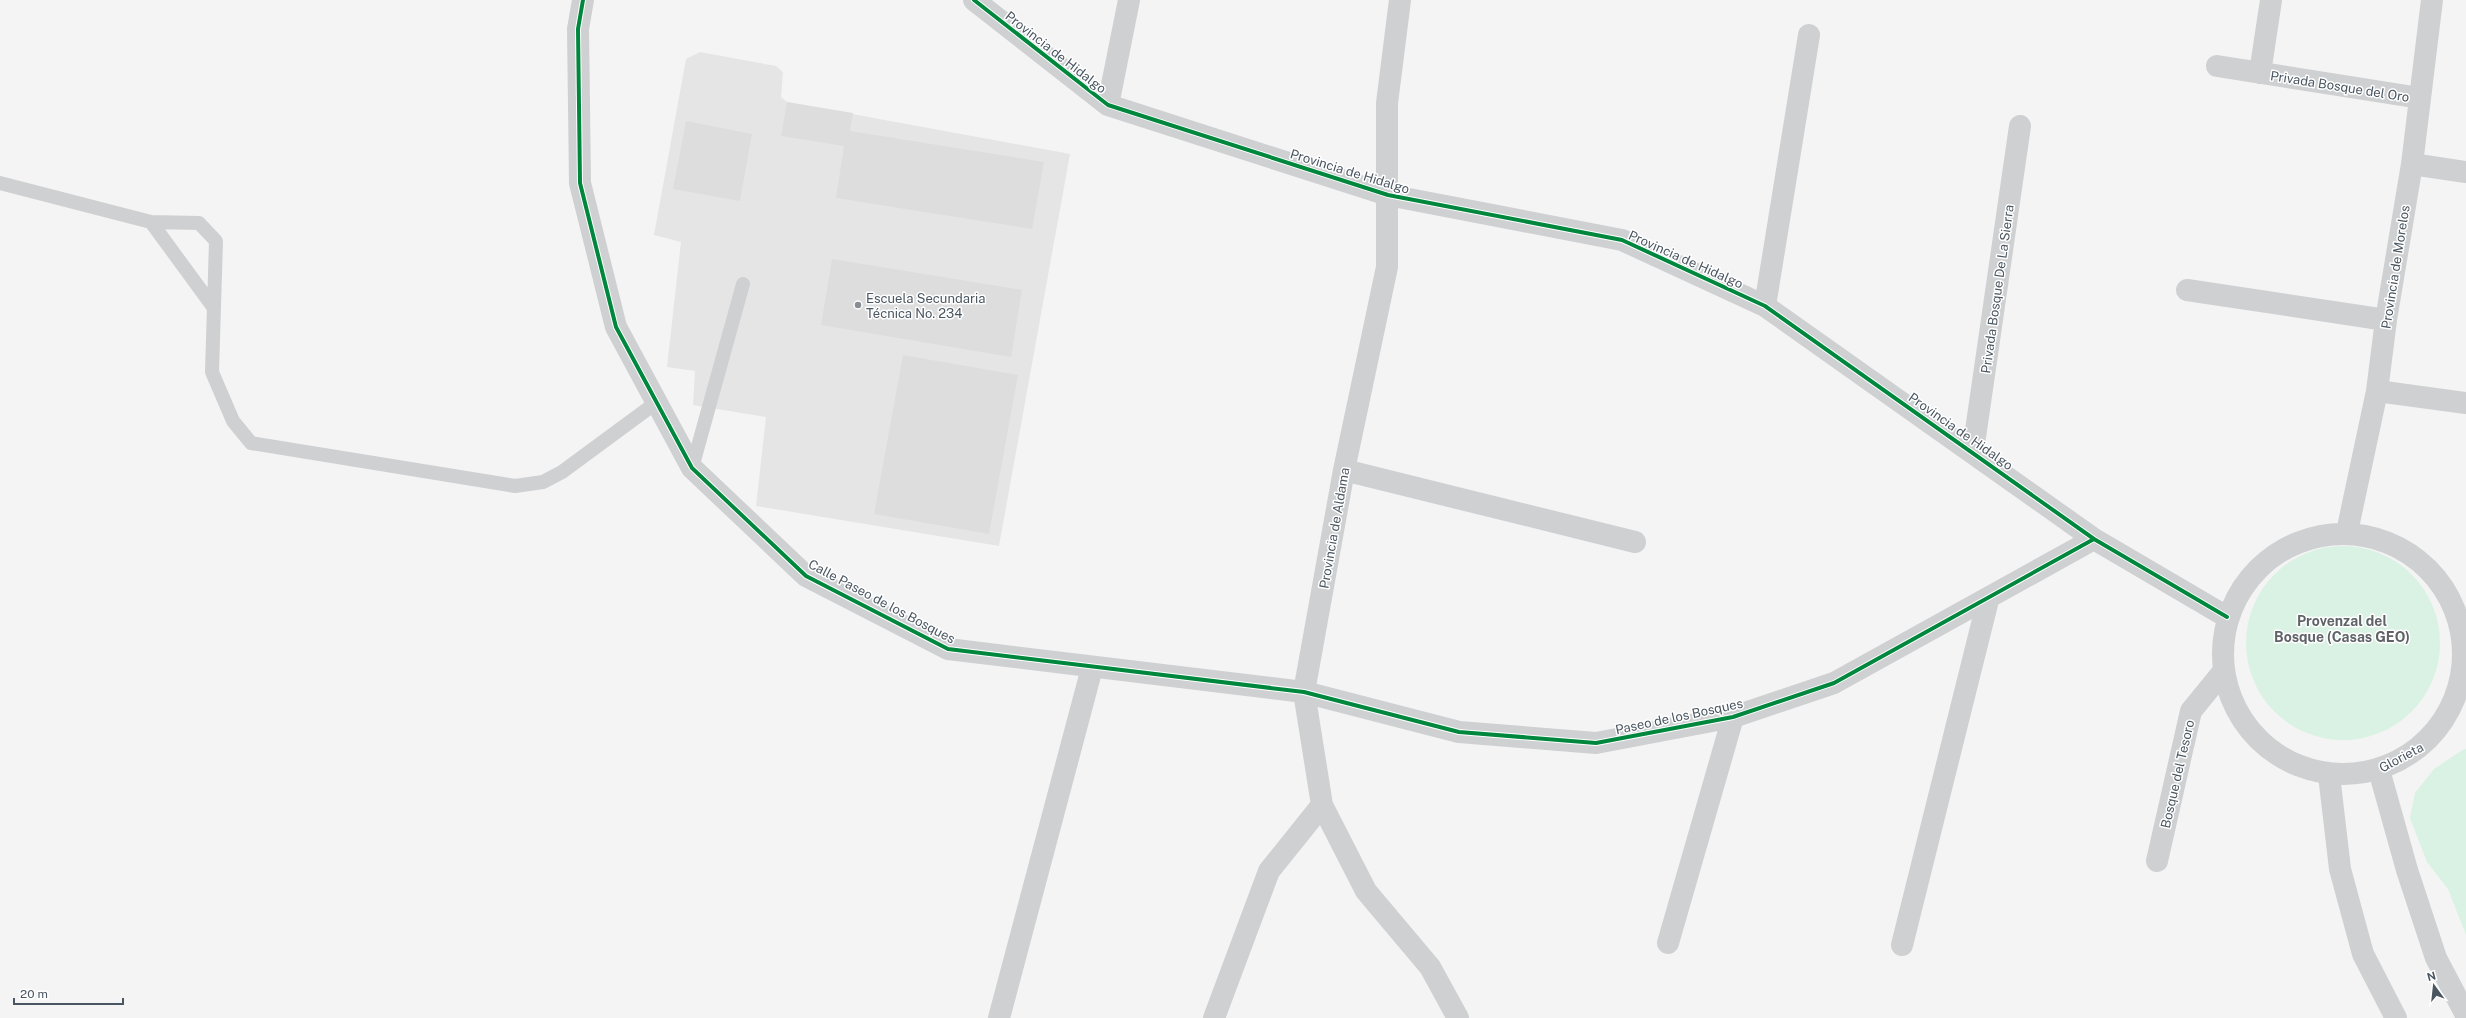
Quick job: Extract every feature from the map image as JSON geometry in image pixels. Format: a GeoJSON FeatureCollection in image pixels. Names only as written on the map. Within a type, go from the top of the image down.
{"type":"FeatureCollection","features":[{"type":"Feature","properties":{"kind":"street","name":"Calle Paseo de los Bosques"},"geometry":{"type":"LineString","coordinates":[[583,0],[578,29],[580,183],[616,327],[692,468],[806,576],[948,650],[1304,692]]}},
{"type":"Feature","properties":{"kind":"street","name":"Provincia de Hidalgo"},"geometry":{"type":"LineString","coordinates":[[974,0],[1108,106],[1388,195],[1622,240],[1765,306],[2094,539],[2227,617]]}},
{"type":"Feature","properties":{"kind":"street"},"geometry":{"type":"LineString","coordinates":[[1108,106],[1128,0]]}},
{"type":"Feature","properties":{"kind":"street","name":"Provincia de Aldama"},"geometry":{"type":"LineString","coordinates":[[1400,0],[1387,102],[1387,267],[1344,470],[1304,692],[1322,805],[1366,890],[1430,967],[1458,1018]]}},
{"type":"Feature","properties":{"kind":"street","name":"Privada Bosque del Oro"},"geometry":{"type":"LineString","coordinates":[[2260,73],[2271,0]]}},
{"type":"Feature","properties":{"kind":"street","name":"Provincia de Morelos"},"geometry":{"type":"LineString","coordinates":[[2347,532],[2378,391],[2386,320],[2412,164],[2432,0]]}},
{"type":"Feature","properties":{"kind":"street"},"geometry":{"type":"LineString","coordinates":[[1765,306],[1809,35]]}},
{"type":"Feature","properties":{"kind":"street","name":"Privada Bosque del Oro"},"geometry":{"type":"LineString","coordinates":[[2216,66],[2420,98]]}},
{"type":"Feature","properties":{"kind":"street","name":"Privada Bosque De La Sierra"},"geometry":{"type":"LineString","coordinates":[[1973,452],[2020,126]]}},
{"type":"Feature","properties":{"kind":"street"},"geometry":{"type":"LineString","coordinates":[[2412,164],[2466,172]]}},
{"type":"Feature","properties":{"kind":"street"},"geometry":{"type":"LineString","coordinates":[[2187,290],[2386,320]]}},
{"type":"Feature","properties":{"kind":"street"},"geometry":{"type":"LineString","coordinates":[[2378,391],[2466,403]]}},
{"type":"Feature","properties":{"kind":"street"},"geometry":{"type":"LineString","coordinates":[[1344,470],[1635,542]]}},
{"type":"Feature","properties":{"kind":"street","name":"Glorieta"},"geometry":{"type":"LineString","coordinates":[[2347,532],[2403,547],[2445,585],[2465,639],[2462,697],[2427,743],[2379,770],[2329,775],[2280,758],[2242,722],[2222,673],[2227,617],[2253,572],[2296,542],[2347,532]]}},
{"type":"Feature","properties":{"kind":"street","name":"Paseo de los Bosques"},"geometry":{"type":"LineString","coordinates":[[1304,692],[1459,732],[1596,743],[1733,717],[1834,683],[1988,600],[2094,539]]}},
{"type":"Feature","properties":{"kind":"street"},"geometry":{"type":"LineString","coordinates":[[1902,945],[1988,600]]}},
{"type":"Feature","properties":{"kind":"street"},"geometry":{"type":"LineString","coordinates":[[999,1018],[1092,668]]}},
{"type":"Feature","properties":{"kind":"street","name":"Bosque del Tesoro"},"geometry":{"type":"LineString","coordinates":[[2157,862],[2191,711],[2222,673]]}},
{"type":"Feature","properties":{"kind":"street"},"geometry":{"type":"LineString","coordinates":[[1668,943],[1733,717]]}},
{"type":"Feature","properties":{"kind":"street"},"geometry":{"type":"LineString","coordinates":[[2379,770],[2406,870],[2436,958],[2466,1015]]}},
{"type":"Feature","properties":{"kind":"street"},"geometry":{"type":"LineString","coordinates":[[2329,775],[2340,869],[2363,954],[2396,1018]]}},
{"type":"Feature","properties":{"kind":"street"},"geometry":{"type":"LineString","coordinates":[[1214,1018],[1269,871],[1322,805]]}},
{"type":"Feature","properties":{"kind":"lane"},"geometry":{"type":"LineString","coordinates":[[0,183],[151,222],[199,223],[216,241],[212,372],[233,421],[251,443],[515,486],[543,482],[562,472],[656,402]]}},
{"type":"Feature","properties":{"kind":"lane"},"geometry":{"type":"LineString","coordinates":[[151,222],[214,308]]}},
{"type":"Feature","properties":{"kind":"lane"},"geometry":{"type":"LineString","coordinates":[[692,468],[743,284]]}},
{"type":"Feature","properties":{"kind":"shaded area","name":"Escuela Secundaria Técnica No. 234"},"geometry":{"type":"Polygon","coordinates":[[[700,52],[776,66],[783,72],[781,97],[787,102],[1070,154],[999,546],[756,506],[766,417],[693,405],[695,371],[667,367],[681,242],[654,235],[686,59],[700,52]]]}},
{"type":"Feature","properties":{"kind":"green space"},"geometry":{"type":"Polygon","coordinates":[[[2333,546],[2353,546],[2371,550],[2389,557],[2412,574],[2424,589],[2433,606],[2440,633],[2440,653],[2433,680],[2424,697],[2412,712],[2397,724],[2380,733],[2353,740],[2333,740],[2315,736],[2297,729],[2281,718],[2268,705],[2257,689],[2250,671],[2246,653],[2246,633],[2250,615],[2257,597],[2268,581],[2281,568],[2297,557],[2315,550],[2333,546]]]}},
{"type":"Feature","properties":{"kind":"green space"},"geometry":{"type":"Polygon","coordinates":[[[2466,749],[2466,935],[2448,889],[2427,862],[2410,818],[2415,793],[2434,769],[2466,749]]]}},
{"type":"Feature","properties":{"kind":"building"},"geometry":{"type":"Polygon","coordinates":[[[787,102],[853,113],[850,131],[1044,162],[1032,229],[836,198],[844,146],[781,136],[787,102]]]}},
{"type":"Feature","properties":{"kind":"building"},"geometry":{"type":"Polygon","coordinates":[[[686,121],[752,134],[740,201],[673,189],[686,121]]]}},
{"type":"Feature","properties":{"kind":"building"},"geometry":{"type":"Polygon","coordinates":[[[832,259],[1022,290],[1011,357],[821,325],[832,259]]]}},
{"type":"Feature","properties":{"kind":"building"},"geometry":{"type":"Polygon","coordinates":[[[903,355],[1018,375],[989,534],[874,514],[903,355]]]}},
{"type":"Feature","properties":{"kind":"cycle path"},"geometry":{"type":"LineString","coordinates":[[583,0],[578,29],[580,183],[616,327],[692,468],[806,576],[948,649],[1304,692],[1459,732],[1596,743],[1733,717],[1834,683],[2094,539]]}},
{"type":"Feature","properties":{"kind":"cycle path"},"geometry":{"type":"LineString","coordinates":[[974,0],[1108,105],[1388,195],[1622,240],[1765,306],[2094,539],[2227,617]]}},
{"type":"Feature","properties":{"kind":"place","name":"Escuela Secundaria Técnica No. 234"},"geometry":{"type":"Point","coordinates":[858,305]}},
{"type":"Feature","properties":{"kind":"district","name":"Provenzal del Bosque (Casas GEO)"},"geometry":{"type":"Point","coordinates":[2342,630]}}]}
